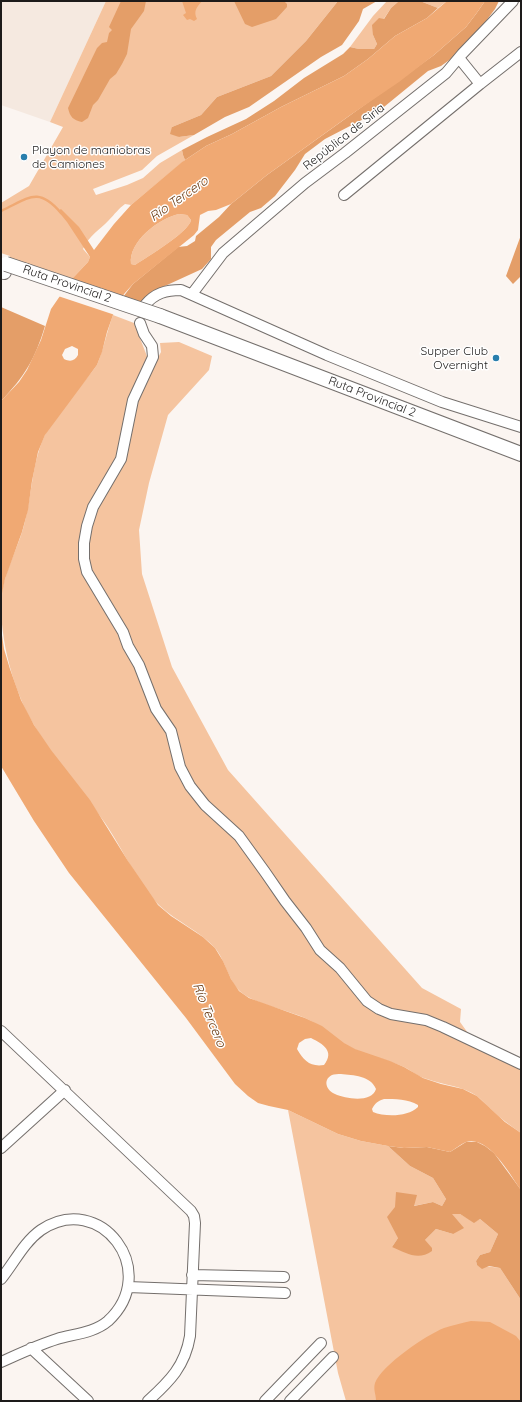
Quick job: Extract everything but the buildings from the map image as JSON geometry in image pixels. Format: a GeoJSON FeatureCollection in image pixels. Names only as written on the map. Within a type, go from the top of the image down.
{"type":"FeatureCollection","features":[{"type":"Feature","properties":{"kind":"main road","name":"Ruta Provincial 2"},"geometry":{"type":"LineString","coordinates":[[3,267],[159,320],[224,340],[521,454]]}},
{"type":"Feature","properties":{"kind":"street","name":"República de Siria"},"geometry":{"type":"LineString","coordinates":[[192,294],[223,253],[304,183],[345,153],[446,73],[513,1]]}},
{"type":"Feature","properties":{"kind":"street"},"geometry":{"type":"LineString","coordinates":[[344,195],[521,52]]}},
{"type":"Feature","properties":{"kind":"street"},"geometry":{"type":"LineString","coordinates":[[459,58],[480,84]]}},
{"type":"Feature","properties":{"kind":"street"},"geometry":{"type":"LineString","coordinates":[[145,305],[154,296],[169,290],[181,290],[327,355],[442,402],[521,427]]}},
{"type":"Feature","properties":{"kind":"street"},"geometry":{"type":"LineString","coordinates":[[140,323],[144,334],[152,346],[153,357],[133,400],[121,460],[93,507],[87,526],[84,543],[84,559],[90,577],[123,632],[128,646],[139,665],[156,709],[171,731],[180,767],[190,786],[205,806],[239,836],[306,928],[320,950],[340,968],[367,1001],[379,1009],[391,1014],[426,1020],[521,1064]]}},
{"type":"Feature","properties":{"kind":"street"},"geometry":{"type":"LineString","coordinates":[[1,1031],[191,1211],[194,1216],[195,1223],[190,1336],[185,1355],[177,1371],[170,1380],[148,1401]]}},
{"type":"Feature","properties":{"kind":"street"},"geometry":{"type":"LineString","coordinates":[[1,1148],[64,1090]]}},
{"type":"Feature","properties":{"kind":"street"},"geometry":{"type":"LineString","coordinates":[[1,1279],[21,1251],[40,1231],[59,1221],[71,1219],[94,1223],[107,1230],[115,1239],[126,1260],[129,1272],[128,1287],[120,1306],[114,1314],[100,1326],[92,1330],[57,1339],[32,1348],[1,1362]]}},
{"type":"Feature","properties":{"kind":"street"},"geometry":{"type":"LineString","coordinates":[[192,1275],[284,1277]]}},
{"type":"Feature","properties":{"kind":"street"},"geometry":{"type":"LineString","coordinates":[[128,1287],[284,1293]]}},
{"type":"Feature","properties":{"kind":"street"},"geometry":{"type":"LineString","coordinates":[[265,1401],[321,1343]]}},
{"type":"Feature","properties":{"kind":"street"},"geometry":{"type":"LineString","coordinates":[[32,1348],[88,1401]]}},
{"type":"Feature","properties":{"kind":"street"},"geometry":{"type":"LineString","coordinates":[[290,1401],[333,1357]]}},
{"type":"Feature","properties":{"kind":"shaded area"},"geometry":{"type":"Polygon","coordinates":[[[1,1],[106,1],[50,122],[1,105],[1,1]]]}},
{"type":"Feature","properties":{"kind":"shaded area"},"geometry":{"type":"Polygon","coordinates":[[[106,1],[338,1],[306,41],[271,76],[217,97],[201,115],[172,127],[179,137],[194,135],[157,156],[142,170],[93,189],[96,195],[143,178],[160,163],[182,150],[185,160],[131,205],[125,204],[89,240],[83,249],[90,257],[88,262],[71,280],[9,259],[10,256],[1,253],[1,203],[29,186],[63,127],[50,122],[106,1]]]}},
{"type":"Feature","properties":{"kind":"shaded area"},"geometry":{"type":"Polygon","coordinates":[[[121,1],[146,1],[144,11],[131,29],[127,54],[122,64],[93,105],[88,118],[82,122],[79,121],[72,118],[68,108],[97,48],[102,43],[107,42],[109,33],[112,30],[109,27],[121,1]]]}},
{"type":"Feature","properties":{"kind":"shaded area"},"geometry":{"type":"Polygon","coordinates":[[[234,1],[284,1],[287,4],[287,7],[276,19],[252,27],[245,24],[234,1]]]}},
{"type":"Feature","properties":{"kind":"shaded area"},"geometry":{"type":"Polygon","coordinates":[[[338,1],[377,1],[363,9],[359,21],[342,45],[321,57],[249,107],[225,117],[194,135],[179,137],[170,134],[172,127],[201,115],[217,97],[271,76],[306,41],[338,1]]]}},
{"type":"Feature","properties":{"kind":"shaded area"},"geometry":{"type":"Polygon","coordinates":[[[387,1],[399,1],[391,8],[373,35],[377,44],[374,49],[359,49],[350,47],[373,16],[387,1]]]}},
{"type":"Feature","properties":{"kind":"shaded area"},"geometry":{"type":"Polygon","coordinates":[[[399,1],[420,1],[438,8],[427,18],[395,36],[368,59],[344,76],[206,146],[185,160],[182,150],[246,119],[274,101],[304,78],[343,54],[350,47],[359,49],[374,49],[377,44],[373,35],[372,25],[379,18],[384,19],[391,8],[399,1]]]}},
{"type":"Feature","properties":{"kind":"shaded area"},"geometry":{"type":"Polygon","coordinates":[[[420,1],[447,1],[438,8],[420,1]]]}},
{"type":"Feature","properties":{"kind":"shaded area"},"geometry":{"type":"Polygon","coordinates":[[[485,1],[499,1],[495,9],[477,33],[455,56],[441,66],[428,71],[379,111],[325,139],[305,154],[275,196],[261,208],[250,212],[216,240],[211,247],[211,259],[202,269],[154,291],[143,303],[123,297],[133,284],[178,247],[187,246],[195,241],[196,236],[219,217],[231,204],[267,175],[434,55],[466,27],[485,1]]]}},
{"type":"Feature","properties":{"kind":"shaded area"},"geometry":{"type":"Polygon","coordinates":[[[179,214],[187,215],[191,220],[189,225],[167,244],[135,265],[131,264],[131,256],[134,247],[146,232],[163,220],[179,214]]]}},
{"type":"Feature","properties":{"kind":"shaded area"},"geometry":{"type":"Polygon","coordinates":[[[521,235],[521,276],[513,284],[506,276],[521,235]]]}},
{"type":"Feature","properties":{"kind":"shaded area"},"geometry":{"type":"Polygon","coordinates":[[[1,307],[45,326],[33,358],[23,375],[1,401],[1,307]]]}},
{"type":"Feature","properties":{"kind":"shaded area"},"geometry":{"type":"Polygon","coordinates":[[[113,315],[134,323],[152,369],[161,352],[160,343],[179,342],[212,356],[209,370],[168,415],[149,483],[139,530],[142,574],[172,667],[228,770],[422,988],[461,1009],[460,1022],[478,1047],[517,1066],[521,1070],[521,1133],[502,1119],[479,1098],[466,1090],[424,1078],[392,1062],[347,1046],[312,1021],[263,1004],[242,993],[233,983],[219,953],[215,948],[160,906],[145,888],[112,833],[59,763],[34,725],[27,711],[14,681],[5,648],[1,615],[2,590],[23,529],[36,459],[44,437],[61,409],[97,365],[113,315]]]}},
{"type":"Feature","properties":{"kind":"shaded area"},"geometry":{"type":"Polygon","coordinates":[[[288,1110],[338,1134],[361,1141],[388,1146],[410,1166],[433,1178],[446,1199],[442,1206],[433,1202],[413,1206],[396,1192],[398,1238],[392,1247],[425,1240],[436,1229],[453,1234],[451,1214],[460,1214],[474,1222],[480,1219],[498,1234],[490,1252],[480,1255],[476,1261],[477,1265],[500,1268],[521,1300],[521,1401],[346,1401],[338,1373],[288,1110]]]}},
{"type":"Feature","properties":{"kind":"shaded area"},"geometry":{"type":"Polygon","coordinates":[[[466,1142],[477,1142],[494,1153],[521,1190],[521,1300],[500,1268],[489,1266],[482,1269],[477,1265],[476,1261],[480,1255],[490,1252],[498,1234],[480,1219],[474,1223],[460,1214],[452,1214],[464,1228],[453,1234],[436,1229],[425,1240],[432,1248],[432,1251],[427,1254],[417,1256],[407,1254],[392,1247],[398,1238],[387,1217],[395,1207],[396,1192],[417,1195],[414,1206],[433,1202],[442,1206],[446,1199],[433,1178],[410,1166],[388,1146],[404,1148],[427,1147],[450,1152],[466,1142]]]}},
{"type":"Feature","properties":{"kind":"water"},"geometry":{"type":"Polygon","coordinates":[[[182,1],[202,1],[197,7],[197,19],[194,21],[190,19],[187,20],[183,15],[186,13],[182,1]]]}},
{"type":"Feature","properties":{"kind":"water","name":"Río Tercero"},"geometry":{"type":"Polygon","coordinates":[[[447,1],[485,1],[466,27],[434,55],[399,82],[267,175],[231,204],[200,215],[198,230],[194,235],[133,284],[124,294],[113,315],[97,365],[45,435],[38,452],[28,510],[22,532],[5,579],[1,598],[1,401],[19,382],[27,370],[41,340],[51,309],[71,280],[88,262],[90,257],[58,211],[61,209],[79,227],[94,250],[131,205],[182,162],[206,146],[344,76],[368,59],[395,36],[427,18],[447,1]],[[179,214],[163,220],[146,232],[134,247],[131,256],[131,264],[135,265],[167,244],[189,225],[191,220],[187,215],[179,214]],[[72,346],[65,349],[62,355],[64,359],[72,360],[77,357],[78,349],[72,346]]]}},
{"type":"Feature","properties":{"kind":"water","name":"Río Tercero"},"geometry":{"type":"Polygon","coordinates":[[[1,628],[4,649],[10,669],[21,700],[34,725],[51,750],[90,800],[128,861],[158,905],[171,916],[203,937],[215,948],[239,991],[249,998],[305,1018],[322,1026],[344,1043],[355,1049],[390,1061],[423,1078],[463,1089],[477,1096],[505,1122],[521,1133],[521,1190],[505,1166],[491,1150],[483,1144],[475,1141],[466,1142],[450,1152],[427,1147],[404,1148],[361,1141],[338,1134],[288,1110],[258,1103],[248,1096],[235,1084],[186,1018],[69,873],[34,821],[1,766],[1,628]],[[311,1038],[305,1039],[299,1043],[297,1049],[302,1057],[311,1064],[324,1065],[327,1060],[328,1052],[323,1045],[311,1038]],[[340,1074],[332,1075],[326,1082],[332,1093],[358,1099],[369,1096],[374,1093],[376,1089],[370,1081],[366,1079],[340,1074]],[[384,1099],[377,1102],[372,1109],[373,1112],[384,1115],[408,1113],[418,1107],[418,1105],[406,1100],[384,1099]]]}},
{"type":"Feature","properties":{"kind":"water"},"geometry":{"type":"Polygon","coordinates":[[[471,1321],[490,1322],[516,1336],[521,1342],[521,1401],[376,1401],[374,1388],[379,1376],[405,1351],[444,1328],[471,1321]]]}},
{"type":"Feature","properties":{"kind":"pier"},"geometry":{"type":"Polygon","coordinates":[[[69,279],[125,297],[115,315],[58,296],[69,279]]]}},
{"type":"Feature","properties":{"kind":"waterway"},"geometry":{"type":"LineString","coordinates":[[1,211],[26,199],[39,197],[46,199],[61,213]]}},
{"type":"Feature","properties":{"kind":"place","name":"Playon de maniobras de Camiones"},"geometry":{"type":"Point","coordinates":[24,157]}},
{"type":"Feature","properties":{"kind":"place","name":"Supper Club Overnight"},"geometry":{"type":"Point","coordinates":[496,358]}}]}
